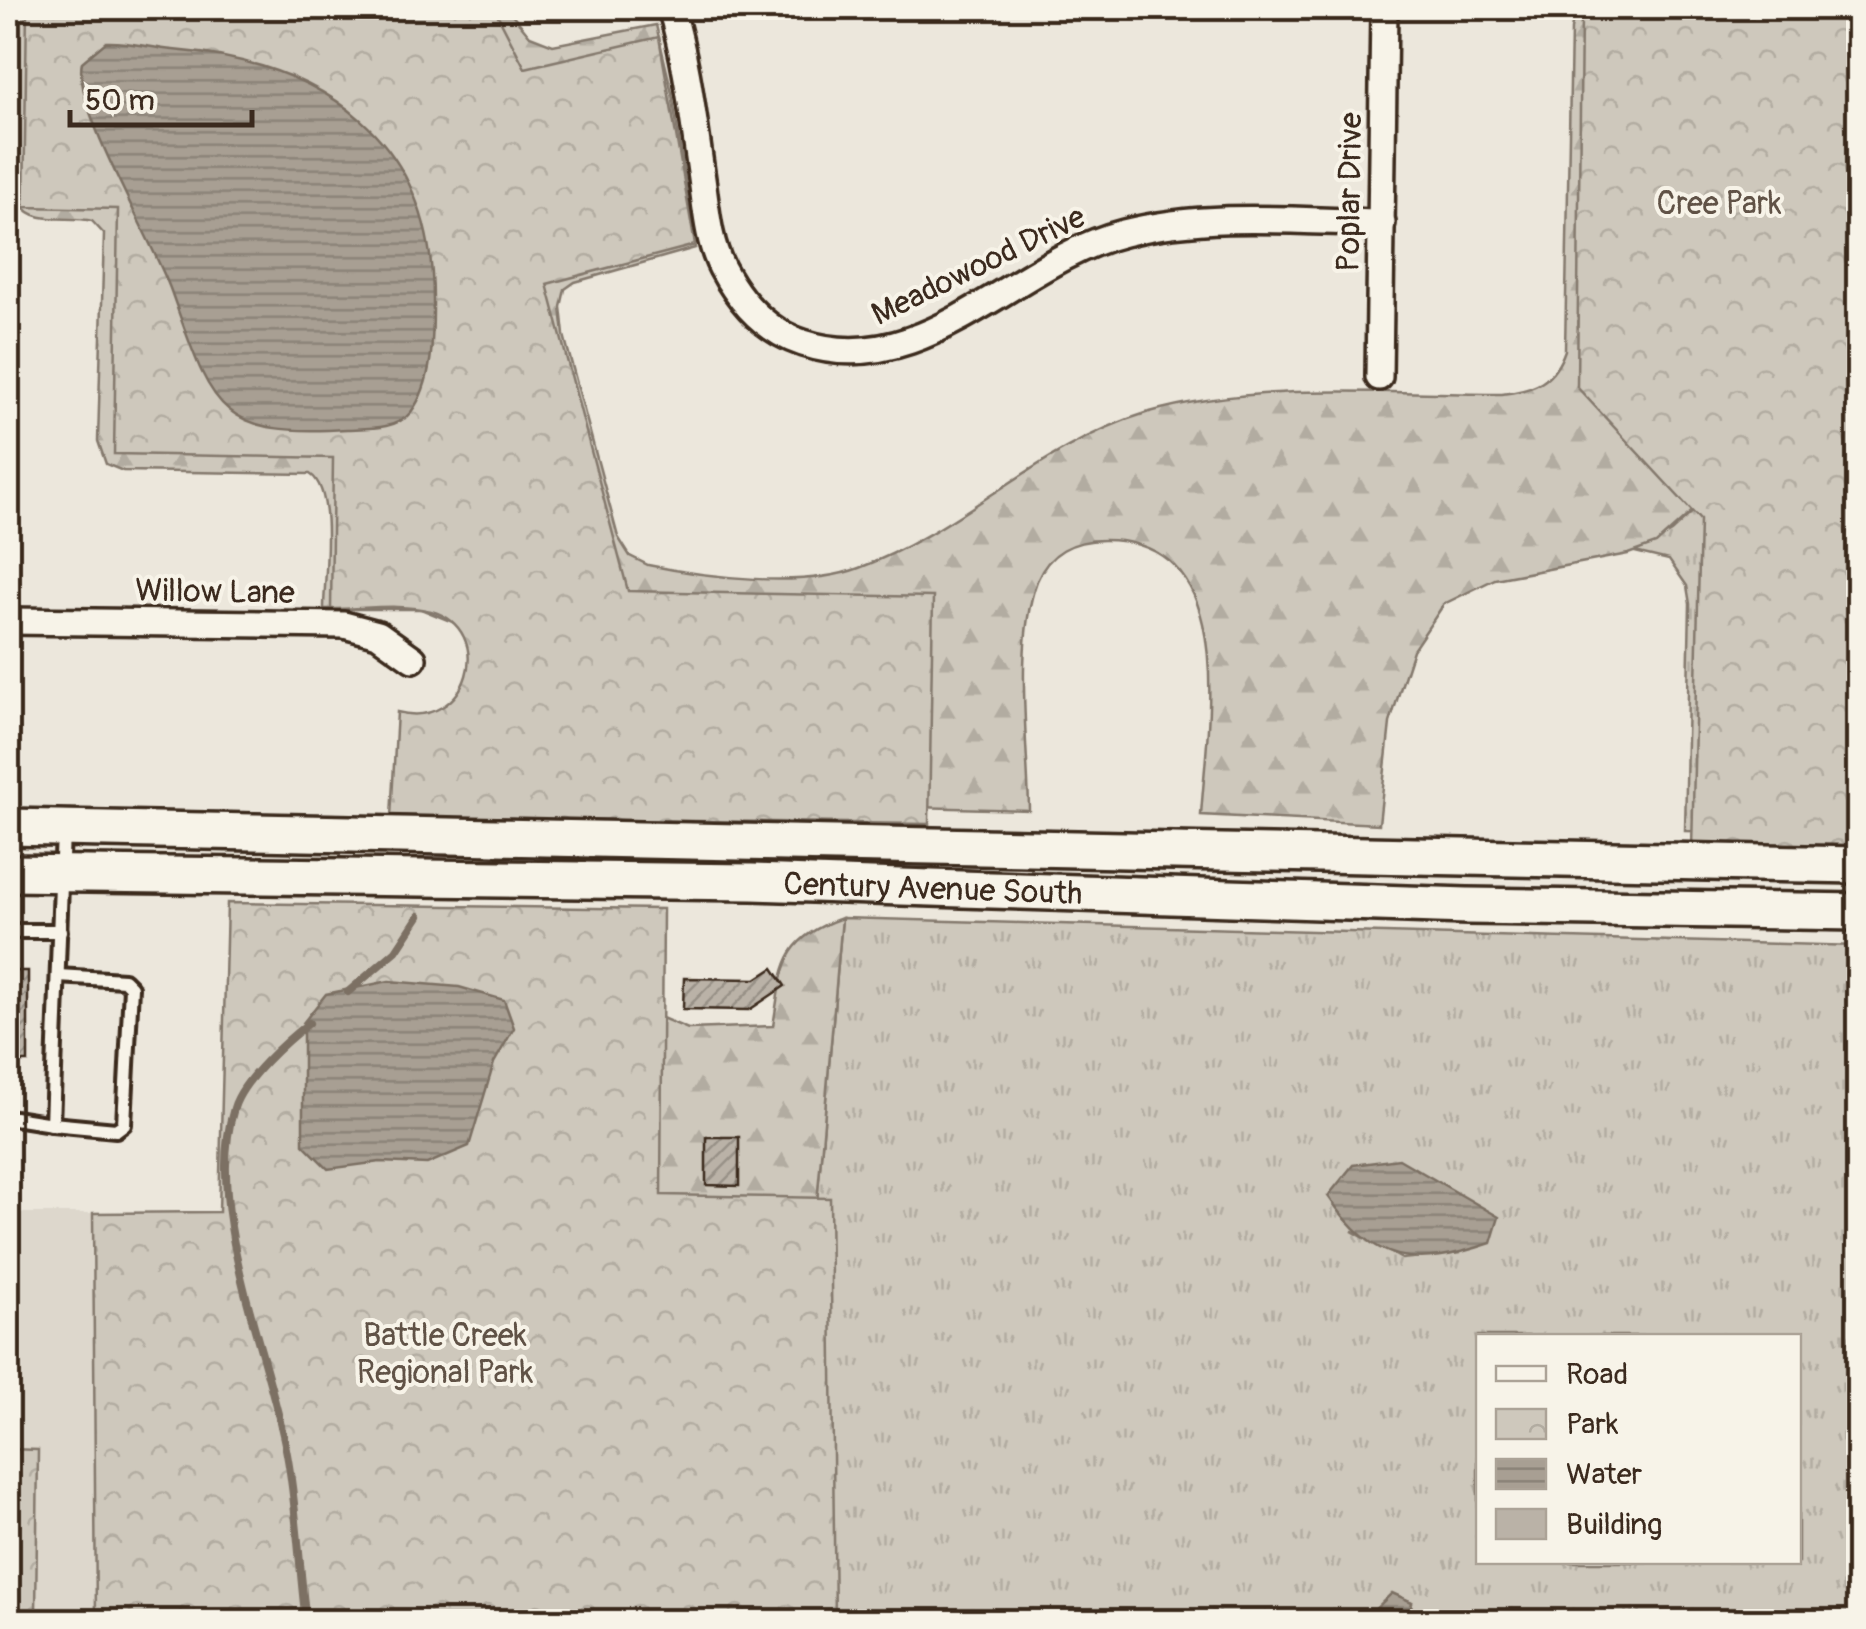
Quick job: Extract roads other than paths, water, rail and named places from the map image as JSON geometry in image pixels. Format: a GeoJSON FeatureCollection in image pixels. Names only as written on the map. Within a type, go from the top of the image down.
{"type":"FeatureCollection","features":[{"type":"Feature","properties":{"kind":"main road","name":"Century Avenue South"},"geometry":{"type":"LineString","coordinates":[[8,827],[716,837],[1486,860],[1858,865]]}},
{"type":"Feature","properties":{"kind":"main road","name":"Century Avenue South"},"geometry":{"type":"LineString","coordinates":[[8,873],[752,882],[1467,906],[1858,912]]}},
{"type":"Feature","properties":{"kind":"street","name":"Meadowood Drive"},"geometry":{"type":"LineString","coordinates":[[671,8],[687,75],[710,235],[720,265],[739,298],[764,324],[828,351],[863,354],[908,341],[1079,251],[1138,230],[1202,220],[1382,223]]}},
{"type":"Feature","properties":{"kind":"street","name":"Poplar Drive"},"geometry":{"type":"LineString","coordinates":[[1379,377],[1384,8]]}},
{"type":"Feature","properties":{"kind":"street","name":"Willow Lane"},"geometry":{"type":"LineString","coordinates":[[8,620],[344,626],[378,634],[413,659]]}},
{"type":"Feature","properties":{"kind":"lane"},"geometry":{"type":"LineString","coordinates":[[52,1124],[63,828]]}},
{"type":"Feature","properties":{"kind":"lane"},"geometry":{"type":"LineString","coordinates":[[8,931],[60,931]]}},
{"type":"Feature","properties":{"kind":"lane"},"geometry":{"type":"LineString","coordinates":[[8,1118],[116,1130],[124,1124],[131,987],[124,980],[58,976]]}},
{"type":"Feature","properties":{"kind":"water"},"geometry":{"type":"Polygon","coordinates":[[[106,42],[228,58],[278,72],[323,93],[361,120],[392,154],[414,196],[428,246],[433,303],[428,374],[418,400],[405,418],[381,427],[303,430],[270,427],[244,419],[225,406],[197,362],[171,291],[89,109],[82,83],[82,62],[106,42]]]}},
{"type":"Feature","properties":{"kind":"water"},"geometry":{"type":"Polygon","coordinates":[[[389,981],[459,987],[504,1000],[514,1028],[494,1063],[469,1146],[427,1164],[380,1162],[328,1169],[303,1144],[303,1023],[326,994],[389,981]]]}},
{"type":"Feature","properties":{"kind":"water"},"geometry":{"type":"Polygon","coordinates":[[[1399,1159],[1499,1217],[1491,1243],[1418,1258],[1380,1248],[1362,1236],[1328,1196],[1353,1165],[1399,1159]]]}},
{"type":"Feature","properties":{"kind":"water"},"geometry":{"type":"Polygon","coordinates":[[[1392,1593],[1412,1602],[1408,1621],[1363,1621],[1392,1593]]]}},
{"type":"Feature","properties":{"kind":"waterway"},"geometry":{"type":"LineString","coordinates":[[348,992],[396,951],[419,916]]}},
{"type":"Feature","properties":{"kind":"waterway"},"geometry":{"type":"LineString","coordinates":[[306,1622],[287,1454],[232,1235],[227,1148],[234,1108],[246,1085],[309,1023]]}},
{"type":"Feature","properties":{"kind":"park label","name":"Cree Park"},"geometry":{"type":"Point","coordinates":[1719,203]}},
{"type":"Feature","properties":{"kind":"park label","name":"Battle Creek Regional Park"},"geometry":{"type":"Point","coordinates":[445,1354]}}]}
